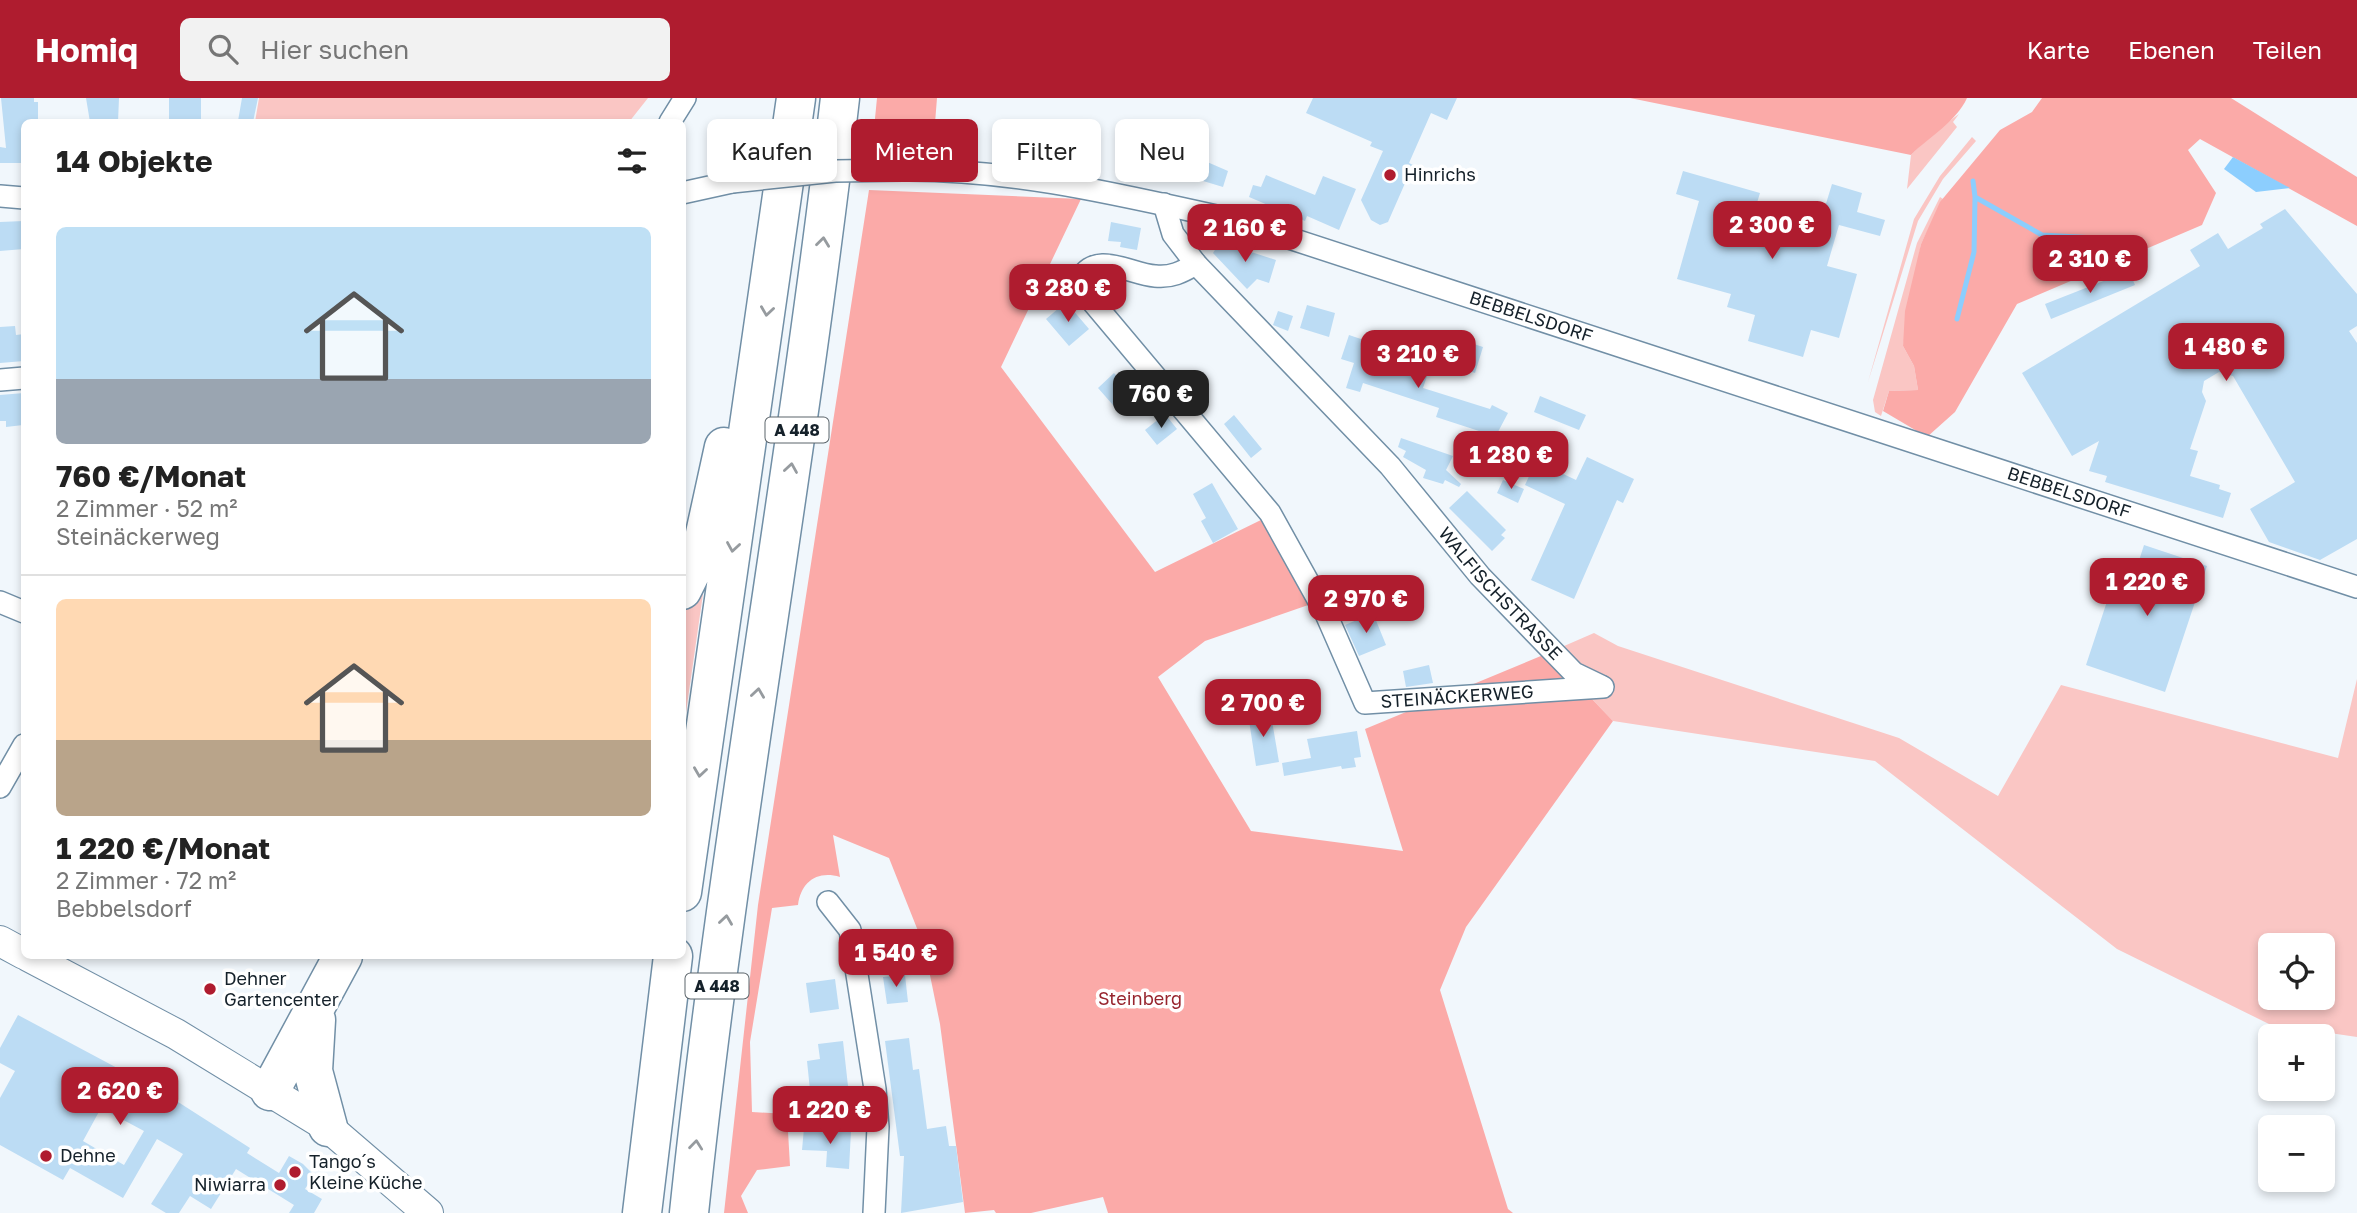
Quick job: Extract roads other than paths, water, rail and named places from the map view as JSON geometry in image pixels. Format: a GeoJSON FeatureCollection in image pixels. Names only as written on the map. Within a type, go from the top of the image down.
{"type":"FeatureCollection","features":[{"type":"Feature","properties":{"kind":"highway","name":"A 448"},"geometry":{"type":"LineString","coordinates":[[686,865],[761,358],[796,98]]}},
{"type":"Feature","properties":{"kind":"highway","name":"A 448"},"geometry":{"type":"LineString","coordinates":[[689,1213],[699,1120],[768,624],[817,300],[840,98]]}},
{"type":"Feature","properties":{"kind":"highway"},"geometry":{"type":"LineString","coordinates":[[686,582],[701,552],[730,422],[761,358]]}},
{"type":"Feature","properties":{"kind":"highway"},"geometry":{"type":"LineString","coordinates":[[259,1084],[316,959]]}},
{"type":"Feature","properties":{"kind":"highway"},"geometry":{"type":"LineString","coordinates":[[259,1084],[318,1008],[342,959]]}},
{"type":"Feature","properties":{"kind":"highway"},"geometry":{"type":"LineString","coordinates":[[635,1213],[632,1108],[648,983],[648,959]]}},
{"type":"Feature","properties":{"kind":"highway","name":"A 448"},"geometry":{"type":"LineString","coordinates":[[642,1213],[673,959]]}},
{"type":"Feature","properties":{"kind":"highway"},"geometry":{"type":"LineString","coordinates":[[318,1008],[313,1071],[328,1128]]}},
{"type":"Feature","properties":{"kind":"main road"},"geometry":{"type":"LineString","coordinates":[[0,941],[21,952]]}},
{"type":"Feature","properties":{"kind":"main road"},"geometry":{"type":"LineString","coordinates":[[34,959],[153,1022],[328,1128],[428,1213]]}},
{"type":"Feature","properties":{"kind":"street"},"geometry":{"type":"LineString","coordinates":[[672,119],[685,98]]}},
{"type":"Feature","properties":{"kind":"street","name":"BEBBELSDORF"},"geometry":{"type":"LineString","coordinates":[[686,192],[732,182],[835,171],[990,173],[1066,184],[1234,220],[2357,587]]}},
{"type":"Feature","properties":{"kind":"street"},"geometry":{"type":"LineString","coordinates":[[0,196],[21,198]]}},
{"type":"Feature","properties":{"kind":"street","name":"WALFISCHSTRASSE"},"geometry":{"type":"LineString","coordinates":[[1164,204],[1173,234],[1196,264],[1390,466],[1480,576],[1574,673],[1603,687]]}},
{"type":"Feature","properties":{"kind":"street","name":"STEINÄCKERWEG"},"geometry":{"type":"LineString","coordinates":[[1196,264],[1175,276],[1154,276],[1116,266],[1094,266],[1084,272],[1080,280],[1086,295],[1270,513],[1326,614],[1365,703],[1603,687]]}},
{"type":"Feature","properties":{"kind":"street"},"geometry":{"type":"LineString","coordinates":[[0,380],[21,379]]}},
{"type":"Feature","properties":{"kind":"street"},"geometry":{"type":"LineString","coordinates":[[0,602],[21,611]]}},
{"type":"Feature","properties":{"kind":"street"},"geometry":{"type":"LineString","coordinates":[[0,787],[21,750]]}},
{"type":"Feature","properties":{"kind":"street"},"geometry":{"type":"LineString","coordinates":[[828,902],[850,930],[875,1089],[878,1127],[874,1213]]}},
{"type":"Feature","properties":{"kind":"water"},"geometry":{"type":"Polygon","coordinates":[[[2233,157],[2290,188],[2256,192],[2224,169],[2233,157]]]}},
{"type":"Feature","properties":{"kind":"waterway"},"geometry":{"type":"LineString","coordinates":[[1973,181],[1975,197],[2042,235],[2131,240]]}},
{"type":"Feature","properties":{"kind":"waterway"},"geometry":{"type":"LineString","coordinates":[[1957,319],[1974,252],[1975,197]]}},
{"type":"Feature","properties":{"kind":"place","name":"Hinrichs"},"geometry":{"type":"Point","coordinates":[1390,175]}},
{"type":"Feature","properties":{"kind":"place","name":"Dehner Gartencenter"},"geometry":{"type":"Point","coordinates":[210,989]}},
{"type":"Feature","properties":{"kind":"place","name":"Dehne"},"geometry":{"type":"Point","coordinates":[46,1156]}},
{"type":"Feature","properties":{"kind":"place","name":"Tango´s Kleine Küche"},"geometry":{"type":"Point","coordinates":[295,1172]}},
{"type":"Feature","properties":{"kind":"place","name":"Niwiarra"},"geometry":{"type":"Point","coordinates":[280,1185]}},
{"type":"Feature","properties":{"kind":"park label","name":"Steinberg"},"geometry":{"type":"Point","coordinates":[1140,999]}}]}
